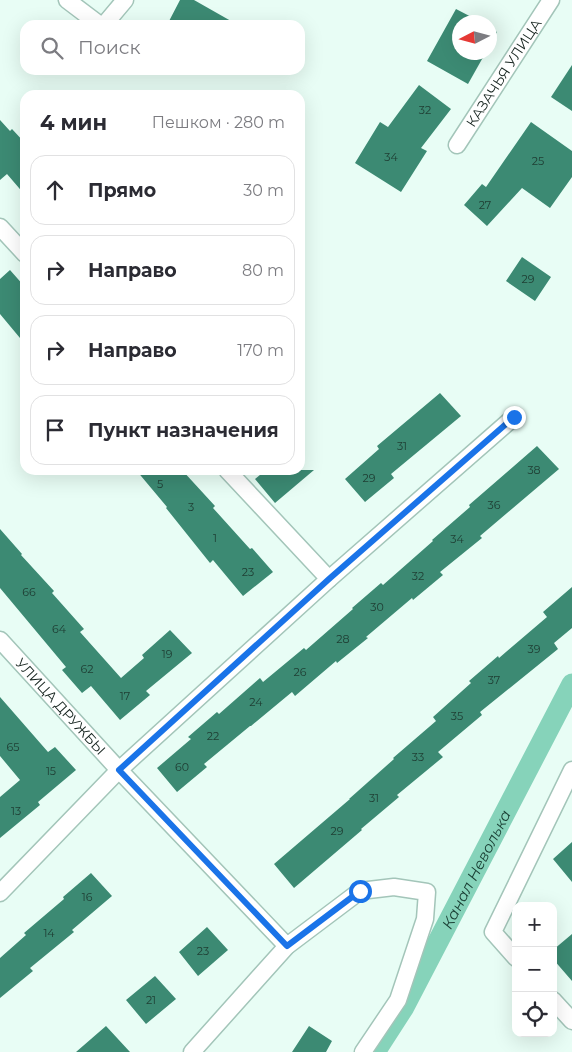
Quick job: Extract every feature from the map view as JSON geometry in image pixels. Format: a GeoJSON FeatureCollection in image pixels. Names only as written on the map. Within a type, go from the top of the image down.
{"type":"FeatureCollection","features":[{"type":"Feature","properties":{"kind":"street"},"geometry":{"type":"LineString","coordinates":[[67,0],[93,20]]}},
{"type":"Feature","properties":{"kind":"street"},"geometry":{"type":"LineString","coordinates":[[108,20],[125,0]]}},
{"type":"Feature","properties":{"kind":"street","name":"КАЗАЧЬЯ УЛИЦА"},"geometry":{"type":"LineString","coordinates":[[457,145],[551,0]]}},
{"type":"Feature","properties":{"kind":"street"},"geometry":{"type":"LineString","coordinates":[[0,227],[20,249]]}},
{"type":"Feature","properties":{"kind":"street"},"geometry":{"type":"LineString","coordinates":[[0,893],[119,770],[329,579],[514,417]]}},
{"type":"Feature","properties":{"kind":"street"},"geometry":{"type":"LineString","coordinates":[[232,475],[329,579]]}},
{"type":"Feature","properties":{"kind":"street","name":"УЛИЦА ДРУЖБЫ"},"geometry":{"type":"LineString","coordinates":[[0,640],[119,770],[287,946]]}},
{"type":"Feature","properties":{"kind":"street"},"geometry":{"type":"LineString","coordinates":[[512,953],[493,932],[572,770]]}},
{"type":"Feature","properties":{"kind":"street"},"geometry":{"type":"LineString","coordinates":[[192,1052],[287,946],[360,891],[394,887],[427,892],[425,919],[398,1000],[363,1052]]}},
{"type":"Feature","properties":{"kind":"street"},"geometry":{"type":"LineString","coordinates":[[557,1004],[572,1021]]}},
{"type":"Feature","properties":{"kind":"building"},"geometry":{"type":"Polygon","coordinates":[[[180,0],[194,0],[229,20],[170,20],[180,0]]]}},
{"type":"Feature","properties":{"kind":"building"},"geometry":{"type":"Polygon","coordinates":[[[456,9],[468,15],[453,15],[456,9]]]}},
{"type":"Feature","properties":{"kind":"building"},"geometry":{"type":"Polygon","coordinates":[[[452,16],[452,60],[482,60],[468,84],[427,61],[452,16]]]}},
{"type":"Feature","properties":{"kind":"building"},"geometry":{"type":"Polygon","coordinates":[[[572,65],[572,111],[551,97],[572,65]]]}},
{"type":"Feature","properties":{"kind":"building"},"geometry":{"type":"Polygon","coordinates":[[[419,85],[451,109],[421,148],[427,151],[401,192],[355,163],[380,122],[388,127],[419,85]]]}},
{"type":"Feature","properties":{"kind":"building"},"geometry":{"type":"Polygon","coordinates":[[[0,120],[10,131],[12,129],[20,138],[20,189],[7,174],[0,180],[0,120]]]}},
{"type":"Feature","properties":{"kind":"building"},"geometry":{"type":"Polygon","coordinates":[[[531,122],[572,151],[572,177],[550,208],[522,188],[487,226],[464,205],[482,184],[486,187],[531,122]]]}},
{"type":"Feature","properties":{"kind":"building"},"geometry":{"type":"Polygon","coordinates":[[[522,257],[551,277],[535,301],[506,281],[522,257]]]}},
{"type":"Feature","properties":{"kind":"building"},"geometry":{"type":"Polygon","coordinates":[[[10,270],[20,281],[20,338],[0,314],[0,279],[10,270]]]}},
{"type":"Feature","properties":{"kind":"building"},"geometry":{"type":"Polygon","coordinates":[[[440,393],[461,416],[391,474],[394,478],[365,502],[345,479],[379,449],[377,446],[440,393]]]}},
{"type":"Feature","properties":{"kind":"building"},"geometry":{"type":"Polygon","coordinates":[[[537,446],[559,469],[480,536],[482,538],[440,572],[443,575],[413,600],[412,598],[366,637],[368,638],[337,663],[336,661],[295,696],[292,692],[250,726],[204,764],[207,767],[177,792],[157,768],[191,739],[188,737],[217,712],[219,714],[260,678],[263,682],[304,648],[306,650],[381,583],[383,585],[433,541],[470,507],[469,505],[537,446]]]}},
{"type":"Feature","properties":{"kind":"building"},"geometry":{"type":"Polygon","coordinates":[[[305,470],[314,470],[275,503],[255,479],[260,475],[305,475],[305,470]]]}},
{"type":"Feature","properties":{"kind":"building"},"geometry":{"type":"Polygon","coordinates":[[[140,475],[187,475],[215,506],[213,508],[273,572],[243,596],[213,560],[210,563],[140,475]]]}},
{"type":"Feature","properties":{"kind":"building"},"geometry":{"type":"Polygon","coordinates":[[[0,529],[54,591],[52,593],[84,629],[80,632],[121,678],[144,658],[142,655],[170,630],[192,653],[146,691],[150,695],[120,720],[91,686],[82,693],[62,670],[66,667],[0,588],[0,529]]]}},
{"type":"Feature","properties":{"kind":"building"},"geometry":{"type":"Polygon","coordinates":[[[572,587],[572,628],[554,643],[558,649],[480,712],[482,715],[438,752],[443,757],[397,795],[399,797],[294,888],[274,864],[350,799],[436,721],[433,717],[471,683],[469,681],[547,617],[543,612],[572,587]]]}},
{"type":"Feature","properties":{"kind":"building"},"geometry":{"type":"Polygon","coordinates":[[[0,697],[48,752],[55,747],[76,770],[38,802],[40,805],[0,838],[0,797],[20,780],[0,756],[0,697]]]}},
{"type":"Feature","properties":{"kind":"building"},"geometry":{"type":"Polygon","coordinates":[[[572,842],[572,882],[553,859],[572,842]]]}},
{"type":"Feature","properties":{"kind":"building"},"geometry":{"type":"Polygon","coordinates":[[[91,873],[112,896],[72,930],[74,932],[30,968],[33,971],[0,998],[0,958],[26,935],[24,933],[91,873]]]}},
{"type":"Feature","properties":{"kind":"building"},"geometry":{"type":"Polygon","coordinates":[[[207,927],[228,950],[198,976],[179,952],[207,927]]]}},
{"type":"Feature","properties":{"kind":"building"},"geometry":{"type":"Polygon","coordinates":[[[572,934],[572,981],[557,964],[557,947],[572,934]]]}},
{"type":"Feature","properties":{"kind":"building"},"geometry":{"type":"Polygon","coordinates":[[[155,976],[176,999],[146,1024],[126,1000],[155,976]]]}},
{"type":"Feature","properties":{"kind":"building"},"geometry":{"type":"Polygon","coordinates":[[[106,1026],[130,1052],[76,1052],[106,1026]]]}},
{"type":"Feature","properties":{"kind":"building"},"geometry":{"type":"Polygon","coordinates":[[[309,1026],[332,1041],[326,1052],[292,1052],[309,1026]]]}},
{"type":"Feature","properties":{"kind":"waterway","name":"Канал Неволька"},"geometry":{"type":"LineString","coordinates":[[375,1052],[404,1007],[572,684]]}},
{"type":"Feature","properties":{"kind":"route"},"geometry":{"type":"LineString","coordinates":[[360,891],[287,946],[119,770],[329,579],[514,417]]}}]}
